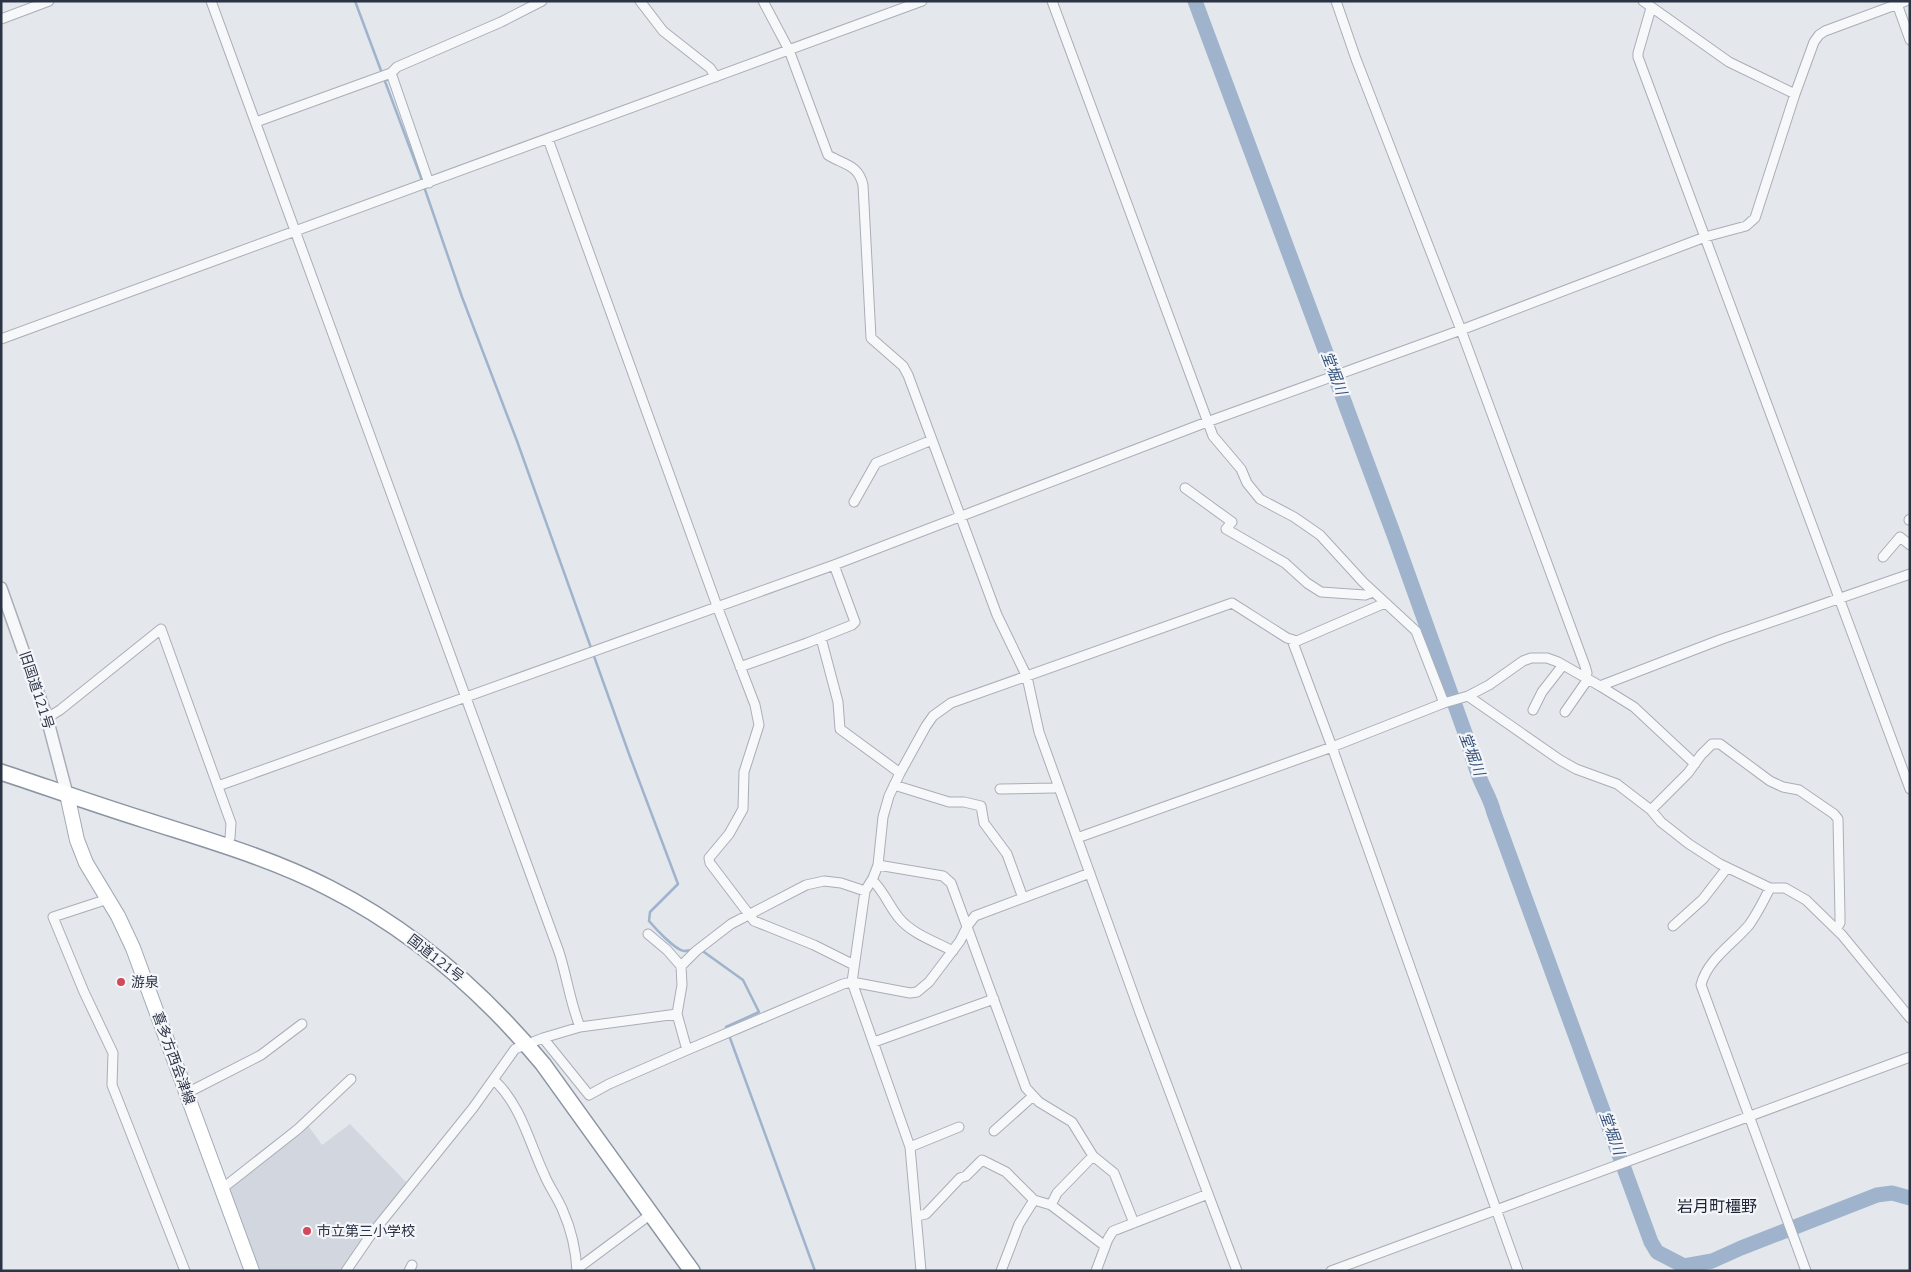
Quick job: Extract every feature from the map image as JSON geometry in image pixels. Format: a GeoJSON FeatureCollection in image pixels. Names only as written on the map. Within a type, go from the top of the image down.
{"type":"FeatureCollection","features":[{"type":"Feature","properties":{"kind":"highway","name":"国道121号"},"geometry":{"type":"LineString","coordinates":[[1,772],[226,847],[305,876],[352,900],[420,945],[467,982],[544,1064],[692,1271]]}},
{"type":"Feature","properties":{"kind":"main road","name":"喜多方西会津線"},"geometry":{"type":"LineString","coordinates":[[68,794],[77,840],[86,863],[108,899],[133,948],[252,1271]]}},
{"type":"Feature","properties":{"kind":"street"},"geometry":{"type":"LineString","coordinates":[[1,19],[49,1]]}},
{"type":"Feature","properties":{"kind":"street"},"geometry":{"type":"LineString","coordinates":[[211,1],[559,952],[567,975],[573,1008],[580,1027]]}},
{"type":"Feature","properties":{"kind":"street"},"geometry":{"type":"LineString","coordinates":[[256,122],[386,74],[397,67],[501,22],[542,1]]}},
{"type":"Feature","properties":{"kind":"street"},"geometry":{"type":"LineString","coordinates":[[640,1],[663,31],[710,68],[716,77]]}},
{"type":"Feature","properties":{"kind":"street"},"geometry":{"type":"LineString","coordinates":[[763,1],[789,50],[828,155],[847,164],[861,174],[871,338],[903,366],[997,615],[1027,677],[1039,732],[1058,786],[1237,1271]]}},
{"type":"Feature","properties":{"kind":"street"},"geometry":{"type":"LineString","coordinates":[[1,339],[922,1]]}},
{"type":"Feature","properties":{"kind":"street"},"geometry":{"type":"LineString","coordinates":[[1052,1],[1213,436],[1241,469],[1247,483],[1260,499],[1294,517],[1320,535],[1373,592],[1416,630],[1444,703]]}},
{"type":"Feature","properties":{"kind":"street"},"geometry":{"type":"LineString","coordinates":[[1336,1],[1585,666],[1586,678],[1565,712]]}},
{"type":"Feature","properties":{"kind":"street"},"geometry":{"type":"LineString","coordinates":[[1643,1],[1729,62],[1795,94]]}},
{"type":"Feature","properties":{"kind":"street"},"geometry":{"type":"LineString","coordinates":[[218,786],[834,565],[1207,422],[1460,330],[1705,237],[1746,226],[1755,218],[1795,94],[1814,42],[1819,35],[1899,2],[1910,40]]}},
{"type":"Feature","properties":{"kind":"street"},"geometry":{"type":"LineString","coordinates":[[1651,8],[1638,57],[1910,789]]}},
{"type":"Feature","properties":{"kind":"street"},"geometry":{"type":"LineString","coordinates":[[386,74],[429,183]]}},
{"type":"Feature","properties":{"kind":"street"},"geometry":{"type":"LineString","coordinates":[[548,139],[717,606],[755,705],[759,725],[744,772],[743,809],[730,834],[709,858],[710,863],[754,921],[814,945],[854,965]]}},
{"type":"Feature","properties":{"kind":"street"},"geometry":{"type":"LineString","coordinates":[[854,502],[876,463],[932,440]]}},
{"type":"Feature","properties":{"kind":"street"},"geometry":{"type":"LineString","coordinates":[[1185,488],[1232,522],[1226,529],[1285,563],[1314,589],[1323,593],[1365,595],[1373,592]]}},
{"type":"Feature","properties":{"kind":"street"},"geometry":{"type":"LineString","coordinates":[[1883,557],[1900,538],[1910,545]]}},
{"type":"Feature","properties":{"kind":"street"},"geometry":{"type":"LineString","coordinates":[[740,667],[821,638],[855,622],[834,565]]}},
{"type":"Feature","properties":{"kind":"street"},"geometry":{"type":"LineString","coordinates":[[1600,686],[1722,639],[1910,574]]}},
{"type":"Feature","properties":{"kind":"street","name":"旧国道121号"},"geometry":{"type":"LineString","coordinates":[[1,588],[47,718],[68,794]]}},
{"type":"Feature","properties":{"kind":"street"},"geometry":{"type":"LineString","coordinates":[[921,1271],[910,1146],[852,982],[865,891],[878,866],[886,806],[900,773],[926,726],[933,716],[951,703],[1232,603],[1292,640],[1297,641],[1304,640],[1385,603]]}},
{"type":"Feature","properties":{"kind":"street"},"geometry":{"type":"LineString","coordinates":[[47,718],[60,710],[161,629],[231,823],[230,838],[226,847]]}},
{"type":"Feature","properties":{"kind":"street"},"geometry":{"type":"LineString","coordinates":[[821,638],[838,702],[840,729],[900,773]]}},
{"type":"Feature","properties":{"kind":"street"},"geometry":{"type":"LineString","coordinates":[[1292,640],[1332,747],[1518,1271]]}},
{"type":"Feature","properties":{"kind":"street"},"geometry":{"type":"LineString","coordinates":[[1077,838],[1332,747],[1444,703],[1468,696],[1489,685],[1523,661],[1531,658],[1547,658],[1563,665],[1634,707],[1695,764]]}},
{"type":"Feature","properties":{"kind":"street"},"geometry":{"type":"LineString","coordinates":[[1533,710],[1542,692],[1563,665]]}},
{"type":"Feature","properties":{"kind":"street"},"geometry":{"type":"LineString","coordinates":[[1468,696],[1560,760],[1576,769],[1617,784],[1651,810],[1662,822],[1690,844],[1727,868],[1770,888],[1785,888],[1802,897],[1819,910],[1836,929],[1910,1018]]}},
{"type":"Feature","properties":{"kind":"street"},"geometry":{"type":"LineString","coordinates":[[1651,810],[1712,744],[1720,744],[1770,782],[1799,790],[1836,816],[1839,824],[1840,923],[1836,929]]}},
{"type":"Feature","properties":{"kind":"street"},"geometry":{"type":"LineString","coordinates":[[894,785],[949,802],[964,802],[981,806],[984,823],[1007,854],[1023,898]]}},
{"type":"Feature","properties":{"kind":"street"},"geometry":{"type":"LineString","coordinates":[[1000,789],[1054,788],[1058,786]]}},
{"type":"Feature","properties":{"kind":"street"},"geometry":{"type":"LineString","coordinates":[[878,866],[943,876],[954,887],[1024,1085],[1033,1096],[1072,1122],[1094,1156],[1114,1173],[1134,1222]]}},
{"type":"Feature","properties":{"kind":"street"},"geometry":{"type":"LineString","coordinates":[[1673,926],[1703,899],[1727,868]]}},
{"type":"Feature","properties":{"kind":"street"},"geometry":{"type":"LineString","coordinates":[[543,1038],[589,1095],[609,1084],[843,984],[852,982],[910,993],[917,992],[929,982],[953,951],[968,925],[978,914],[1090,873]]}},
{"type":"Feature","properties":{"kind":"street"},"geometry":{"type":"LineString","coordinates":[[872,880],[881,888],[899,919],[910,928],[953,951]]}},
{"type":"Feature","properties":{"kind":"street"},"geometry":{"type":"LineString","coordinates":[[681,966],[717,934],[748,914],[806,885],[824,881],[841,883],[865,891]]}},
{"type":"Feature","properties":{"kind":"street"},"geometry":{"type":"LineString","coordinates":[[1770,888],[1750,923],[1716,958],[1703,978],[1701,985],[1806,1271]]}},
{"type":"Feature","properties":{"kind":"street"},"geometry":{"type":"LineString","coordinates":[[108,899],[53,917],[84,992],[113,1053],[112,1085],[185,1271]]}},
{"type":"Feature","properties":{"kind":"street"},"geometry":{"type":"LineString","coordinates":[[648,934],[667,950],[681,966],[682,985],[677,1014],[687,1050]]}},
{"type":"Feature","properties":{"kind":"street"},"geometry":{"type":"LineString","coordinates":[[874,1042],[994,998]]}},
{"type":"Feature","properties":{"kind":"street"},"geometry":{"type":"LineString","coordinates":[[346,1271],[370,1236],[516,1050],[543,1038],[580,1027],[677,1014]]}},
{"type":"Feature","properties":{"kind":"street"},"geometry":{"type":"LineString","coordinates":[[187,1093],[261,1055],[302,1024]]}},
{"type":"Feature","properties":{"kind":"street"},"geometry":{"type":"LineString","coordinates":[[1331,1271],[1910,1057]]}},
{"type":"Feature","properties":{"kind":"street"},"geometry":{"type":"LineString","coordinates":[[222,1188],[298,1129],[351,1080]]}},
{"type":"Feature","properties":{"kind":"street"},"geometry":{"type":"LineString","coordinates":[[494,1080],[505,1090],[513,1102],[544,1175],[563,1210],[568,1224],[577,1270],[651,1214]]}},
{"type":"Feature","properties":{"kind":"street"},"geometry":{"type":"LineString","coordinates":[[994,1131],[1033,1096]]}},
{"type":"Feature","properties":{"kind":"street"},"geometry":{"type":"LineString","coordinates":[[910,1146],[958,1127]]}},
{"type":"Feature","properties":{"kind":"street"},"geometry":{"type":"LineString","coordinates":[[1051,1205],[1057,1193],[1094,1156]]}},
{"type":"Feature","properties":{"kind":"street"},"geometry":{"type":"LineString","coordinates":[[917,1216],[926,1214],[960,1178],[966,1176],[982,1160],[1006,1172],[1034,1200],[1051,1205],[1105,1246]]}},
{"type":"Feature","properties":{"kind":"street"},"geometry":{"type":"LineString","coordinates":[[1096,1271],[1113,1230],[1208,1194]]}},
{"type":"Feature","properties":{"kind":"street"},"geometry":{"type":"LineString","coordinates":[[1002,1271],[1019,1224],[1034,1200]]}},
{"type":"Feature","properties":{"kind":"shaded area","name":"市立第三小学校"},"geometry":{"type":"Polygon","coordinates":[[[307,1124],[322,1145],[350,1124],[407,1183],[340,1271],[259,1271],[228,1191],[229,1188],[307,1124]]]}},
{"type":"Feature","properties":{"kind":"waterway"},"geometry":{"type":"LineString","coordinates":[[355,1],[678,884],[650,912],[649,921],[680,950],[693,950]]}},
{"type":"Feature","properties":{"kind":"waterway","name":"堂堀川"},"geometry":{"type":"LineString","coordinates":[[1195,1],[1394,535],[1478,773],[1651,1242],[1657,1252],[1684,1266],[1712,1261],[1877,1195],[1892,1193],[1910,1198]]}},
{"type":"Feature","properties":{"kind":"waterway"},"geometry":{"type":"LineString","coordinates":[[701,951],[743,980],[759,1012],[726,1027],[815,1271]]}},
{"type":"Feature","properties":{"kind":"place","name":"游泉"},"geometry":{"type":"Point","coordinates":[121,982]}},
{"type":"Feature","properties":{"kind":"place","name":"市立第三小学校"},"geometry":{"type":"Point","coordinates":[307,1231]}},
{"type":"Feature","properties":{"kind":"district","name":"岩月町橿野"},"geometry":{"type":"Point","coordinates":[1717,1206]}}]}
